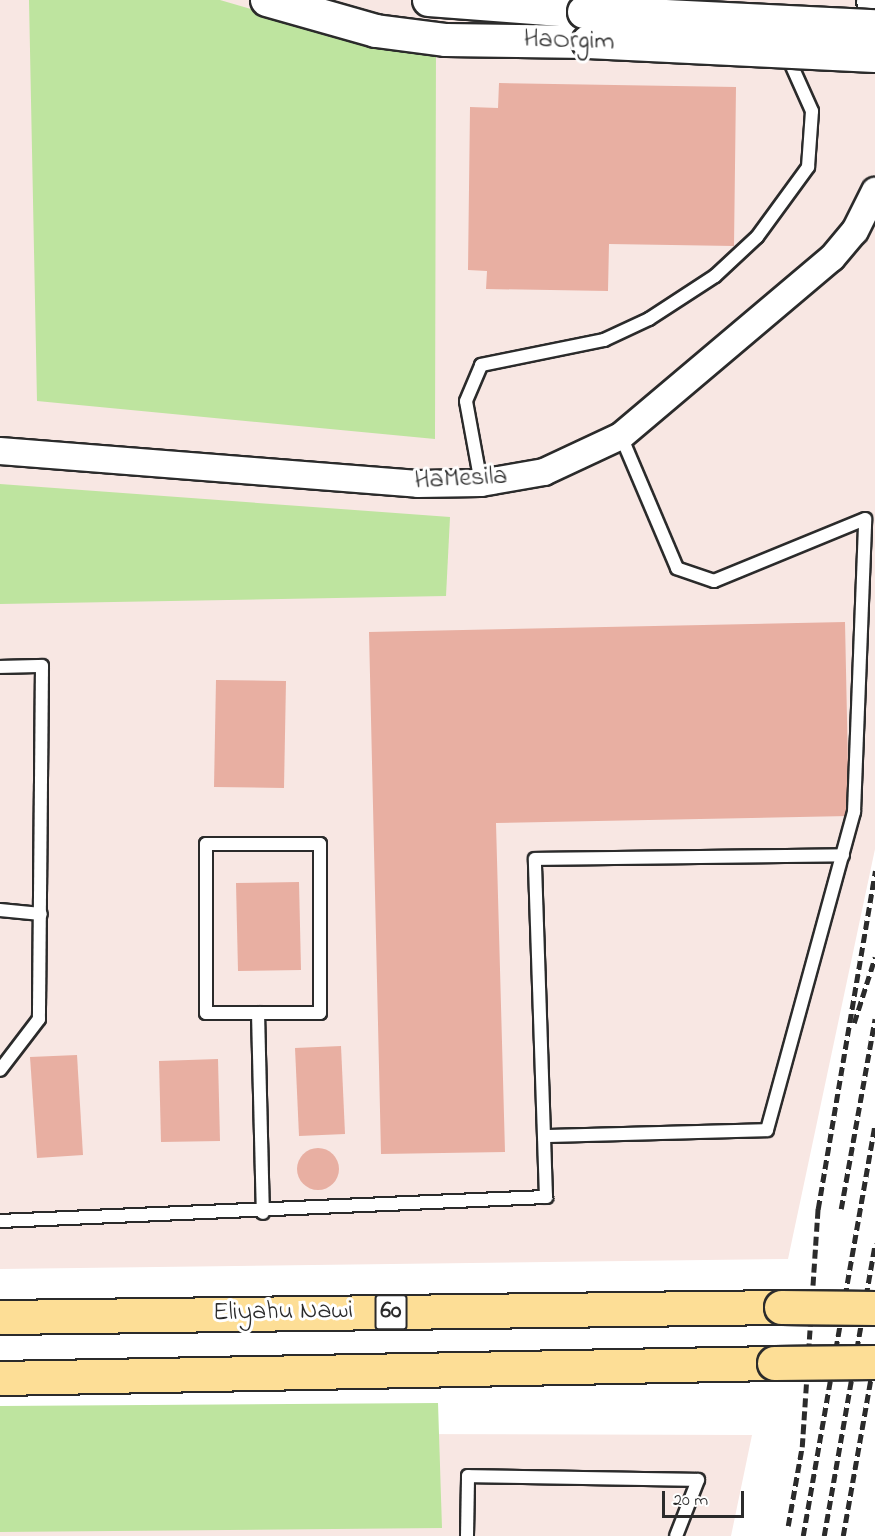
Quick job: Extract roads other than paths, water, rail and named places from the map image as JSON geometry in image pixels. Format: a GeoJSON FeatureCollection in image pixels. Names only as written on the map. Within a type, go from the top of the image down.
{"type":"FeatureCollection","features":[{"type":"Feature","properties":{"kind":"highway","name":"Eliyahu Nawi"},"geometry":{"type":"LineString","coordinates":[[0,1317],[781,1307],[875,1308]]}},
{"type":"Feature","properties":{"kind":"highway","name":"60"},"geometry":{"type":"LineString","coordinates":[[0,1378],[875,1362]]}},
{"type":"Feature","properties":{"kind":"street","name":"HaOrgim"},"geometry":{"type":"LineString","coordinates":[[267,0],[376,31],[446,40],[588,42],[875,56]]}},
{"type":"Feature","properties":{"kind":"street","name":"HaOrgim"},"geometry":{"type":"LineString","coordinates":[[429,0],[584,12],[875,26]]}},
{"type":"Feature","properties":{"kind":"street"},"geometry":{"type":"LineString","coordinates":[[870,0],[875,33]]}},
{"type":"Feature","properties":{"kind":"street","name":"HaMesila"},"geometry":{"type":"LineString","coordinates":[[0,451],[418,484],[481,483],[564,465],[621,436],[844,245],[875,191]]}},
{"type":"Feature","properties":{"kind":"lane"},"geometry":{"type":"LineString","coordinates":[[481,483],[466,401],[482,365],[604,340],[649,319],[715,276],[758,237],[808,167],[812,111],[767,10]]}},
{"type":"Feature","properties":{"kind":"lane"},"geometry":{"type":"LineString","coordinates":[[545,1136],[767,1130],[854,812],[865,519],[714,581],[677,568],[621,436]]}},
{"type":"Feature","properties":{"kind":"lane"},"geometry":{"type":"LineString","coordinates":[[0,667],[42,666],[39,1019],[0,1070]]}},
{"type":"Feature","properties":{"kind":"lane"},"geometry":{"type":"LineString","coordinates":[[206,844],[320,844],[320,1013],[258,1013],[206,1013],[206,844]]}},
{"type":"Feature","properties":{"kind":"lane"},"geometry":{"type":"LineString","coordinates":[[0,1221],[263,1213],[546,1197],[535,859],[843,855]]}},
{"type":"Feature","properties":{"kind":"lane"},"geometry":{"type":"LineString","coordinates":[[0,910],[40,914]]}},
{"type":"Feature","properties":{"kind":"lane"},"geometry":{"type":"LineString","coordinates":[[258,1013],[263,1213]]}},
{"type":"Feature","properties":{"kind":"lane"},"geometry":{"type":"LineString","coordinates":[[467,1536],[468,1476],[698,1480],[676,1536]]}},
{"type":"Feature","properties":{"kind":"railway"},"geometry":{"type":"LineString","coordinates":[[788,1526],[802,1447],[818,1209],[875,871]]}},
{"type":"Feature","properties":{"kind":"railway"},"geometry":{"type":"LineString","coordinates":[[854,1023],[875,957]]}},
{"type":"Feature","properties":{"kind":"railway"},"geometry":{"type":"LineString","coordinates":[[841,1209],[875,1019]]}},
{"type":"Feature","properties":{"kind":"railway"},"geometry":{"type":"LineString","coordinates":[[803,1536],[875,1125]]}},
{"type":"Feature","properties":{"kind":"railway"},"geometry":{"type":"LineString","coordinates":[[824,1536],[875,1243]]}},
{"type":"Feature","properties":{"kind":"railway"},"geometry":{"type":"LineString","coordinates":[[843,1536],[875,1354]]}}]}
